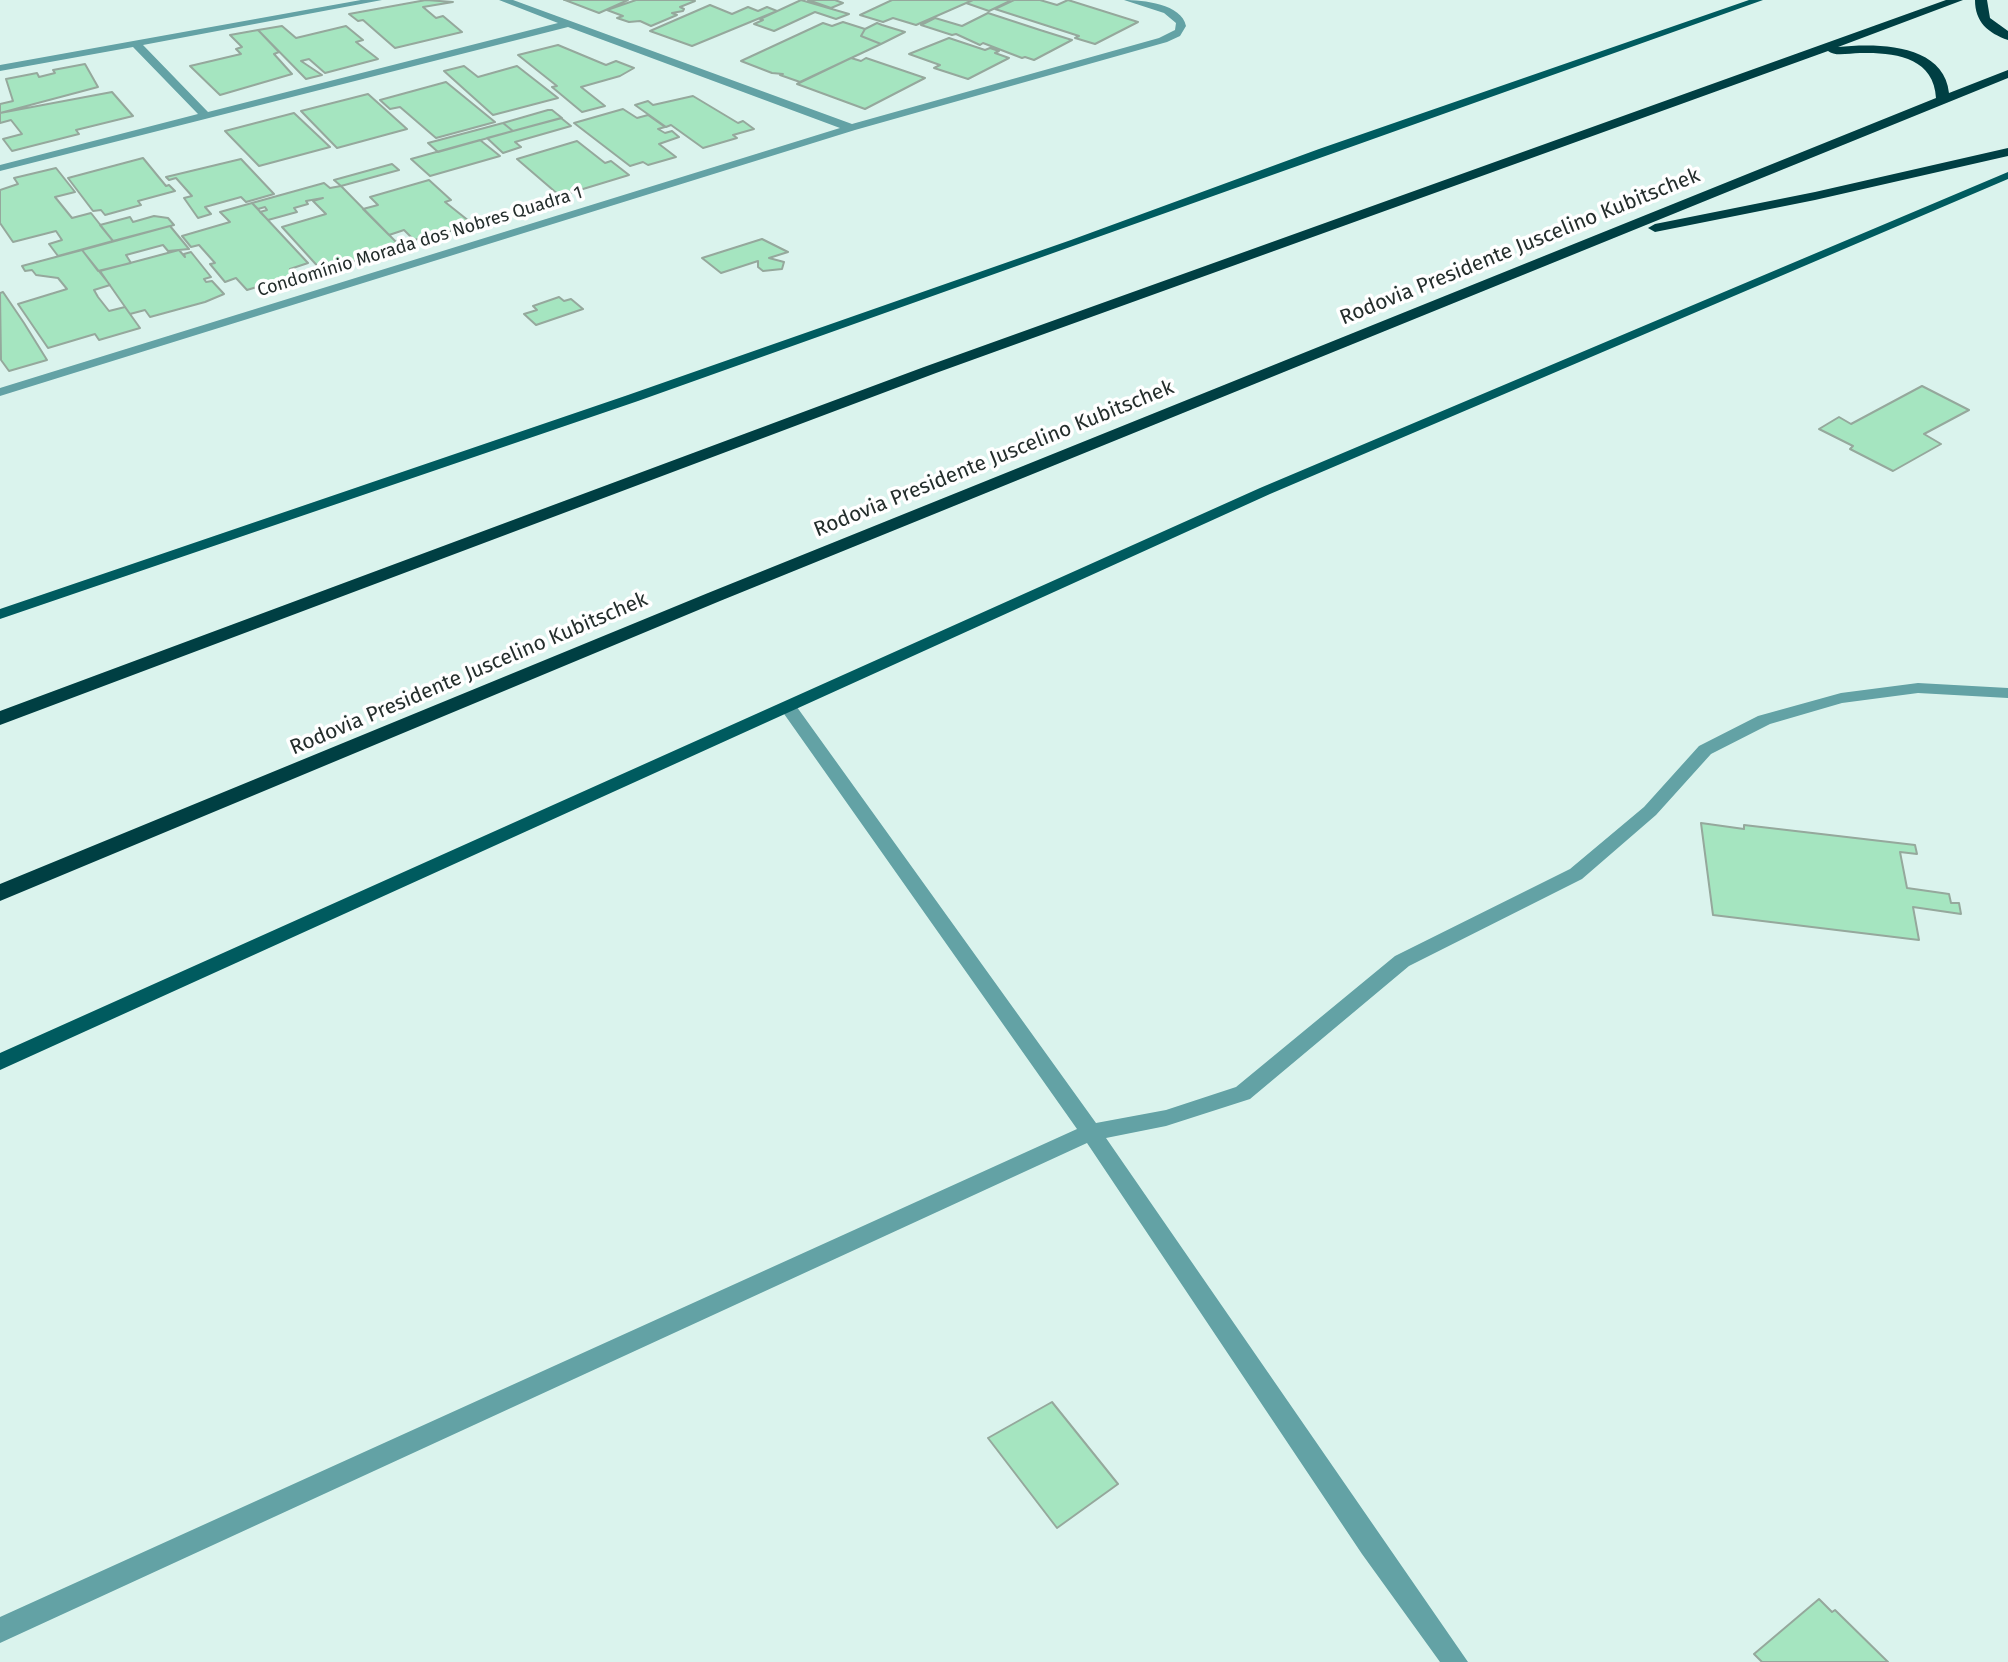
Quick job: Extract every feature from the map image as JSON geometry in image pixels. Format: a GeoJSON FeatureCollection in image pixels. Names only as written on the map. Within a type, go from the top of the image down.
{"type":"FeatureCollection","features":[{"type":"Feature","properties":{"kind":"highway"},"geometry":{"type":"LineString","coordinates":[[0,718],[930,370],[1957,0]]}},
{"type":"Feature","properties":{"kind":"highway"},"geometry":{"type":"LineString","coordinates":[[1981,0],[1980,16],[1985,23],[2008,36]]}},
{"type":"Feature","properties":{"kind":"highway"},"geometry":{"type":"LineString","coordinates":[[1804,54],[1849,49],[1881,50],[1908,55],[1928,65],[1937,75],[1941,83],[1942,101]]}},
{"type":"Feature","properties":{"kind":"highway","name":"Rodovia Presidente Juscelino Kubitschek"},"geometry":{"type":"LineString","coordinates":[[0,893],[714,597],[2008,74]]}},
{"type":"Feature","properties":{"kind":"highway"},"geometry":{"type":"LineString","coordinates":[[1608,237],[1815,196],[2008,152]]}},
{"type":"Feature","properties":{"kind":"main road"},"geometry":{"type":"LineString","coordinates":[[0,614],[633,398],[1075,243],[1336,147],[1758,0]]}},
{"type":"Feature","properties":{"kind":"main road"},"geometry":{"type":"LineString","coordinates":[[0,1062],[1265,491],[2008,175]]}},
{"type":"Feature","properties":{"kind":"street"},"geometry":{"type":"LineString","coordinates":[[0,68],[377,0]]}},
{"type":"Feature","properties":{"kind":"street"},"geometry":{"type":"LineString","coordinates":[[505,0],[851,128]]}},
{"type":"Feature","properties":{"kind":"street","name":"Condomínio Morada dos Nobres Quadra 1"},"geometry":{"type":"LineString","coordinates":[[0,392],[851,128],[1178,35],[1182,29],[1177,17],[1167,11],[1129,0]]}},
{"type":"Feature","properties":{"kind":"street"},"geometry":{"type":"LineString","coordinates":[[0,168],[566,24]]}},
{"type":"Feature","properties":{"kind":"street"},"geometry":{"type":"LineString","coordinates":[[136,44],[206,116]]}},
{"type":"Feature","properties":{"kind":"street"},"geometry":{"type":"LineString","coordinates":[[0,1630],[1091,1132],[1166,1118],[1243,1093],[1402,961],[1576,874],[1650,811],[1705,750],[1764,720],[1841,698],[1918,688],[2008,693]]}},
{"type":"Feature","properties":{"kind":"street"},"geometry":{"type":"LineString","coordinates":[[788,706],[1091,1132],[1371,1546],[1455,1662]]}},
{"type":"Feature","properties":{"kind":"building"},"geometry":{"type":"Polygon","coordinates":[[[426,0],[453,2],[423,7],[436,18],[443,16],[462,32],[395,48],[363,20],[358,21],[349,14],[426,0]]]}},
{"type":"Feature","properties":{"kind":"building"},"geometry":{"type":"Polygon","coordinates":[[[565,0],[628,0],[599,13],[565,0]]]}},
{"type":"Feature","properties":{"kind":"building"},"geometry":{"type":"Polygon","coordinates":[[[636,0],[695,1],[680,7],[683,11],[672,13],[677,15],[651,26],[640,21],[629,22],[617,18],[623,16],[607,10],[636,0]]]}},
{"type":"Feature","properties":{"kind":"building"},"geometry":{"type":"Polygon","coordinates":[[[801,0],[849,14],[836,19],[815,12],[774,31],[754,24],[763,20],[760,19],[801,0]]]}},
{"type":"Feature","properties":{"kind":"building"},"geometry":{"type":"Polygon","coordinates":[[[808,0],[835,0],[843,3],[831,8],[808,0]]]}},
{"type":"Feature","properties":{"kind":"building"},"geometry":{"type":"Polygon","coordinates":[[[892,0],[973,0],[916,25],[893,18],[883,22],[860,15],[892,0]]]}},
{"type":"Feature","properties":{"kind":"building"},"geometry":{"type":"Polygon","coordinates":[[[973,0],[1010,1],[989,11],[966,3],[973,0]]]}},
{"type":"Feature","properties":{"kind":"building"},"geometry":{"type":"Polygon","coordinates":[[[1014,0],[1040,0],[1057,5],[1068,0],[1138,22],[1095,44],[1075,38],[1079,36],[995,9],[1014,0]]]}},
{"type":"Feature","properties":{"kind":"building"},"geometry":{"type":"Polygon","coordinates":[[[710,5],[732,14],[748,7],[758,11],[767,7],[777,11],[692,46],[650,31],[710,5]]]}},
{"type":"Feature","properties":{"kind":"building"},"geometry":{"type":"Polygon","coordinates":[[[988,13],[1072,40],[1034,60],[921,25],[935,18],[962,26],[988,13]]]}},
{"type":"Feature","properties":{"kind":"building"},"geometry":{"type":"Polygon","coordinates":[[[843,22],[865,29],[861,36],[881,44],[800,82],[741,61],[823,23],[832,26],[843,22]]]}},
{"type":"Feature","properties":{"kind":"building"},"geometry":{"type":"Polygon","coordinates":[[[877,23],[905,32],[881,44],[861,36],[865,29],[877,23]]]}},
{"type":"Feature","properties":{"kind":"building"},"geometry":{"type":"Polygon","coordinates":[[[282,26],[296,38],[346,26],[363,40],[356,42],[378,59],[325,73],[309,59],[301,61],[322,75],[306,79],[258,30],[282,26]]]}},
{"type":"Feature","properties":{"kind":"building"},"geometry":{"type":"Polygon","coordinates":[[[258,30],[279,52],[274,54],[292,74],[220,95],[190,66],[241,54],[236,49],[242,47],[230,35],[258,30]]]}},
{"type":"Feature","properties":{"kind":"building"},"geometry":{"type":"Polygon","coordinates":[[[949,38],[985,50],[990,48],[999,51],[995,53],[1009,58],[968,79],[934,68],[940,65],[909,54],[949,38]]]}},
{"type":"Feature","properties":{"kind":"building"},"geometry":{"type":"Polygon","coordinates":[[[558,45],[606,65],[616,61],[634,68],[620,76],[581,87],[605,106],[582,112],[552,87],[557,86],[518,55],[558,45]]]}},
{"type":"Feature","properties":{"kind":"building"},"geometry":{"type":"Polygon","coordinates":[[[851,58],[861,61],[866,58],[925,78],[865,109],[797,84],[851,58]]]}},
{"type":"Feature","properties":{"kind":"building"},"geometry":{"type":"Polygon","coordinates":[[[85,64],[98,87],[0,113],[0,104],[13,101],[6,79],[37,73],[39,77],[55,73],[53,70],[85,64]]]}},
{"type":"Feature","properties":{"kind":"building"},"geometry":{"type":"Polygon","coordinates":[[[464,66],[478,77],[517,66],[558,98],[493,115],[444,71],[464,66]]]}},
{"type":"Feature","properties":{"kind":"building"},"geometry":{"type":"Polygon","coordinates":[[[446,82],[495,122],[436,138],[400,107],[390,109],[380,100],[446,82]]]}},
{"type":"Feature","properties":{"kind":"building"},"geometry":{"type":"Polygon","coordinates":[[[112,92],[133,116],[76,130],[79,134],[12,151],[3,139],[22,134],[11,120],[0,123],[0,113],[112,92]]]}},
{"type":"Feature","properties":{"kind":"building"},"geometry":{"type":"Polygon","coordinates":[[[368,94],[407,129],[337,148],[301,111],[368,94]]]}},
{"type":"Feature","properties":{"kind":"building"},"geometry":{"type":"Polygon","coordinates":[[[693,96],[738,123],[743,121],[754,129],[733,135],[737,138],[703,148],[671,125],[666,127],[635,105],[648,101],[653,105],[693,96]]]}},
{"type":"Feature","properties":{"kind":"building"},"geometry":{"type":"Polygon","coordinates":[[[623,109],[637,118],[648,115],[665,127],[658,129],[665,133],[672,131],[679,137],[659,144],[676,157],[648,165],[643,162],[630,166],[574,123],[623,109]]]}},
{"type":"Feature","properties":{"kind":"building"},"geometry":{"type":"Polygon","coordinates":[[[548,110],[562,118],[513,131],[503,123],[548,110]]]}},
{"type":"Feature","properties":{"kind":"building"},"geometry":{"type":"Polygon","coordinates":[[[294,113],[330,147],[259,166],[225,131],[294,113]]]}},
{"type":"Feature","properties":{"kind":"building"},"geometry":{"type":"Polygon","coordinates":[[[561,118],[571,126],[515,142],[521,147],[503,153],[487,138],[561,118]]]}},
{"type":"Feature","properties":{"kind":"building"},"geometry":{"type":"Polygon","coordinates":[[[503,123],[513,131],[438,152],[428,143],[503,123]]]}},
{"type":"Feature","properties":{"kind":"building"},"geometry":{"type":"Polygon","coordinates":[[[480,140],[500,156],[430,176],[411,159],[480,140]]]}},
{"type":"Feature","properties":{"kind":"building"},"geometry":{"type":"Polygon","coordinates":[[[577,141],[605,163],[611,161],[629,175],[560,196],[517,159],[577,141]]]}},
{"type":"Feature","properties":{"kind":"building"},"geometry":{"type":"Polygon","coordinates":[[[143,158],[166,186],[169,185],[175,191],[138,201],[141,205],[105,215],[101,210],[93,211],[68,178],[143,158]]]}},
{"type":"Feature","properties":{"kind":"building"},"geometry":{"type":"Polygon","coordinates":[[[241,159],[274,194],[246,202],[241,197],[205,207],[211,214],[198,218],[184,198],[192,196],[176,178],[169,180],[166,177],[241,159]]]}},
{"type":"Feature","properties":{"kind":"building"},"geometry":{"type":"Polygon","coordinates":[[[392,164],[399,170],[341,186],[334,180],[392,164]]]}},
{"type":"Feature","properties":{"kind":"building"},"geometry":{"type":"Polygon","coordinates":[[[56,168],[75,192],[55,197],[72,218],[91,213],[113,241],[58,256],[49,244],[62,240],[56,231],[13,242],[0,223],[0,190],[18,184],[14,178],[56,168]]]}},
{"type":"Feature","properties":{"kind":"building"},"geometry":{"type":"Polygon","coordinates":[[[429,180],[451,200],[445,202],[474,225],[414,240],[404,230],[389,235],[363,209],[378,205],[370,197],[429,180]]]}},
{"type":"Feature","properties":{"kind":"building"},"geometry":{"type":"Polygon","coordinates":[[[324,183],[330,188],[341,186],[401,247],[322,271],[282,227],[326,214],[313,201],[323,198],[306,201],[308,204],[294,208],[297,212],[268,220],[260,212],[267,210],[265,207],[258,209],[252,203],[324,183]]]}},
{"type":"Feature","properties":{"kind":"building"},"geometry":{"type":"Polygon","coordinates":[[[252,203],[308,263],[290,269],[296,275],[247,290],[236,278],[225,282],[210,264],[215,263],[199,245],[191,247],[182,236],[230,222],[220,212],[252,203]]]}},
{"type":"Feature","properties":{"kind":"building"},"geometry":{"type":"Polygon","coordinates":[[[154,216],[168,218],[174,225],[113,241],[100,225],[130,217],[133,222],[154,216]]]}},
{"type":"Feature","properties":{"kind":"building"},"geometry":{"type":"Polygon","coordinates":[[[170,226],[189,249],[168,251],[163,245],[126,255],[131,263],[98,271],[82,250],[170,226]]]}},
{"type":"Feature","properties":{"kind":"building"},"geometry":{"type":"Polygon","coordinates":[[[762,239],[788,252],[769,258],[784,262],[782,269],[763,271],[758,267],[758,261],[721,273],[702,258],[762,239]]]}},
{"type":"Feature","properties":{"kind":"building"},"geometry":{"type":"Polygon","coordinates":[[[82,250],[110,285],[94,290],[98,297],[109,311],[125,307],[140,328],[99,340],[95,334],[48,348],[18,304],[67,289],[58,278],[36,275],[32,270],[25,271],[22,266],[82,250]]]}},
{"type":"Feature","properties":{"kind":"building"},"geometry":{"type":"Polygon","coordinates":[[[179,250],[185,257],[184,254],[191,252],[211,277],[204,279],[206,282],[212,281],[224,294],[150,317],[145,310],[130,314],[100,271],[179,250]]]}},
{"type":"Feature","properties":{"kind":"building"},"geometry":{"type":"Polygon","coordinates":[[[3,292],[47,360],[9,371],[1,360],[0,293],[3,292]]]}},
{"type":"Feature","properties":{"kind":"building"},"geometry":{"type":"Polygon","coordinates":[[[559,297],[564,301],[571,299],[583,309],[536,325],[524,314],[537,310],[533,306],[559,297]]]}},
{"type":"Feature","properties":{"kind":"building"},"geometry":{"type":"Polygon","coordinates":[[[1922,386],[1969,410],[1924,434],[1941,444],[1893,471],[1819,429],[1839,417],[1851,424],[1922,386]]]}},
{"type":"Feature","properties":{"kind":"building"},"geometry":{"type":"Polygon","coordinates":[[[1701,823],[1744,829],[1744,825],[1915,845],[1917,854],[1900,852],[1907,888],[1949,894],[1951,903],[1959,903],[1961,914],[1913,907],[1919,940],[1713,915],[1701,823]]]}},
{"type":"Feature","properties":{"kind":"building"},"geometry":{"type":"Polygon","coordinates":[[[1052,1402],[1118,1484],[1057,1528],[988,1438],[1052,1402]]]}},
{"type":"Feature","properties":{"kind":"building"},"geometry":{"type":"Polygon","coordinates":[[[1819,1599],[1832,1612],[1835,1610],[1888,1662],[1762,1662],[1754,1654],[1819,1599]]]}}]}
